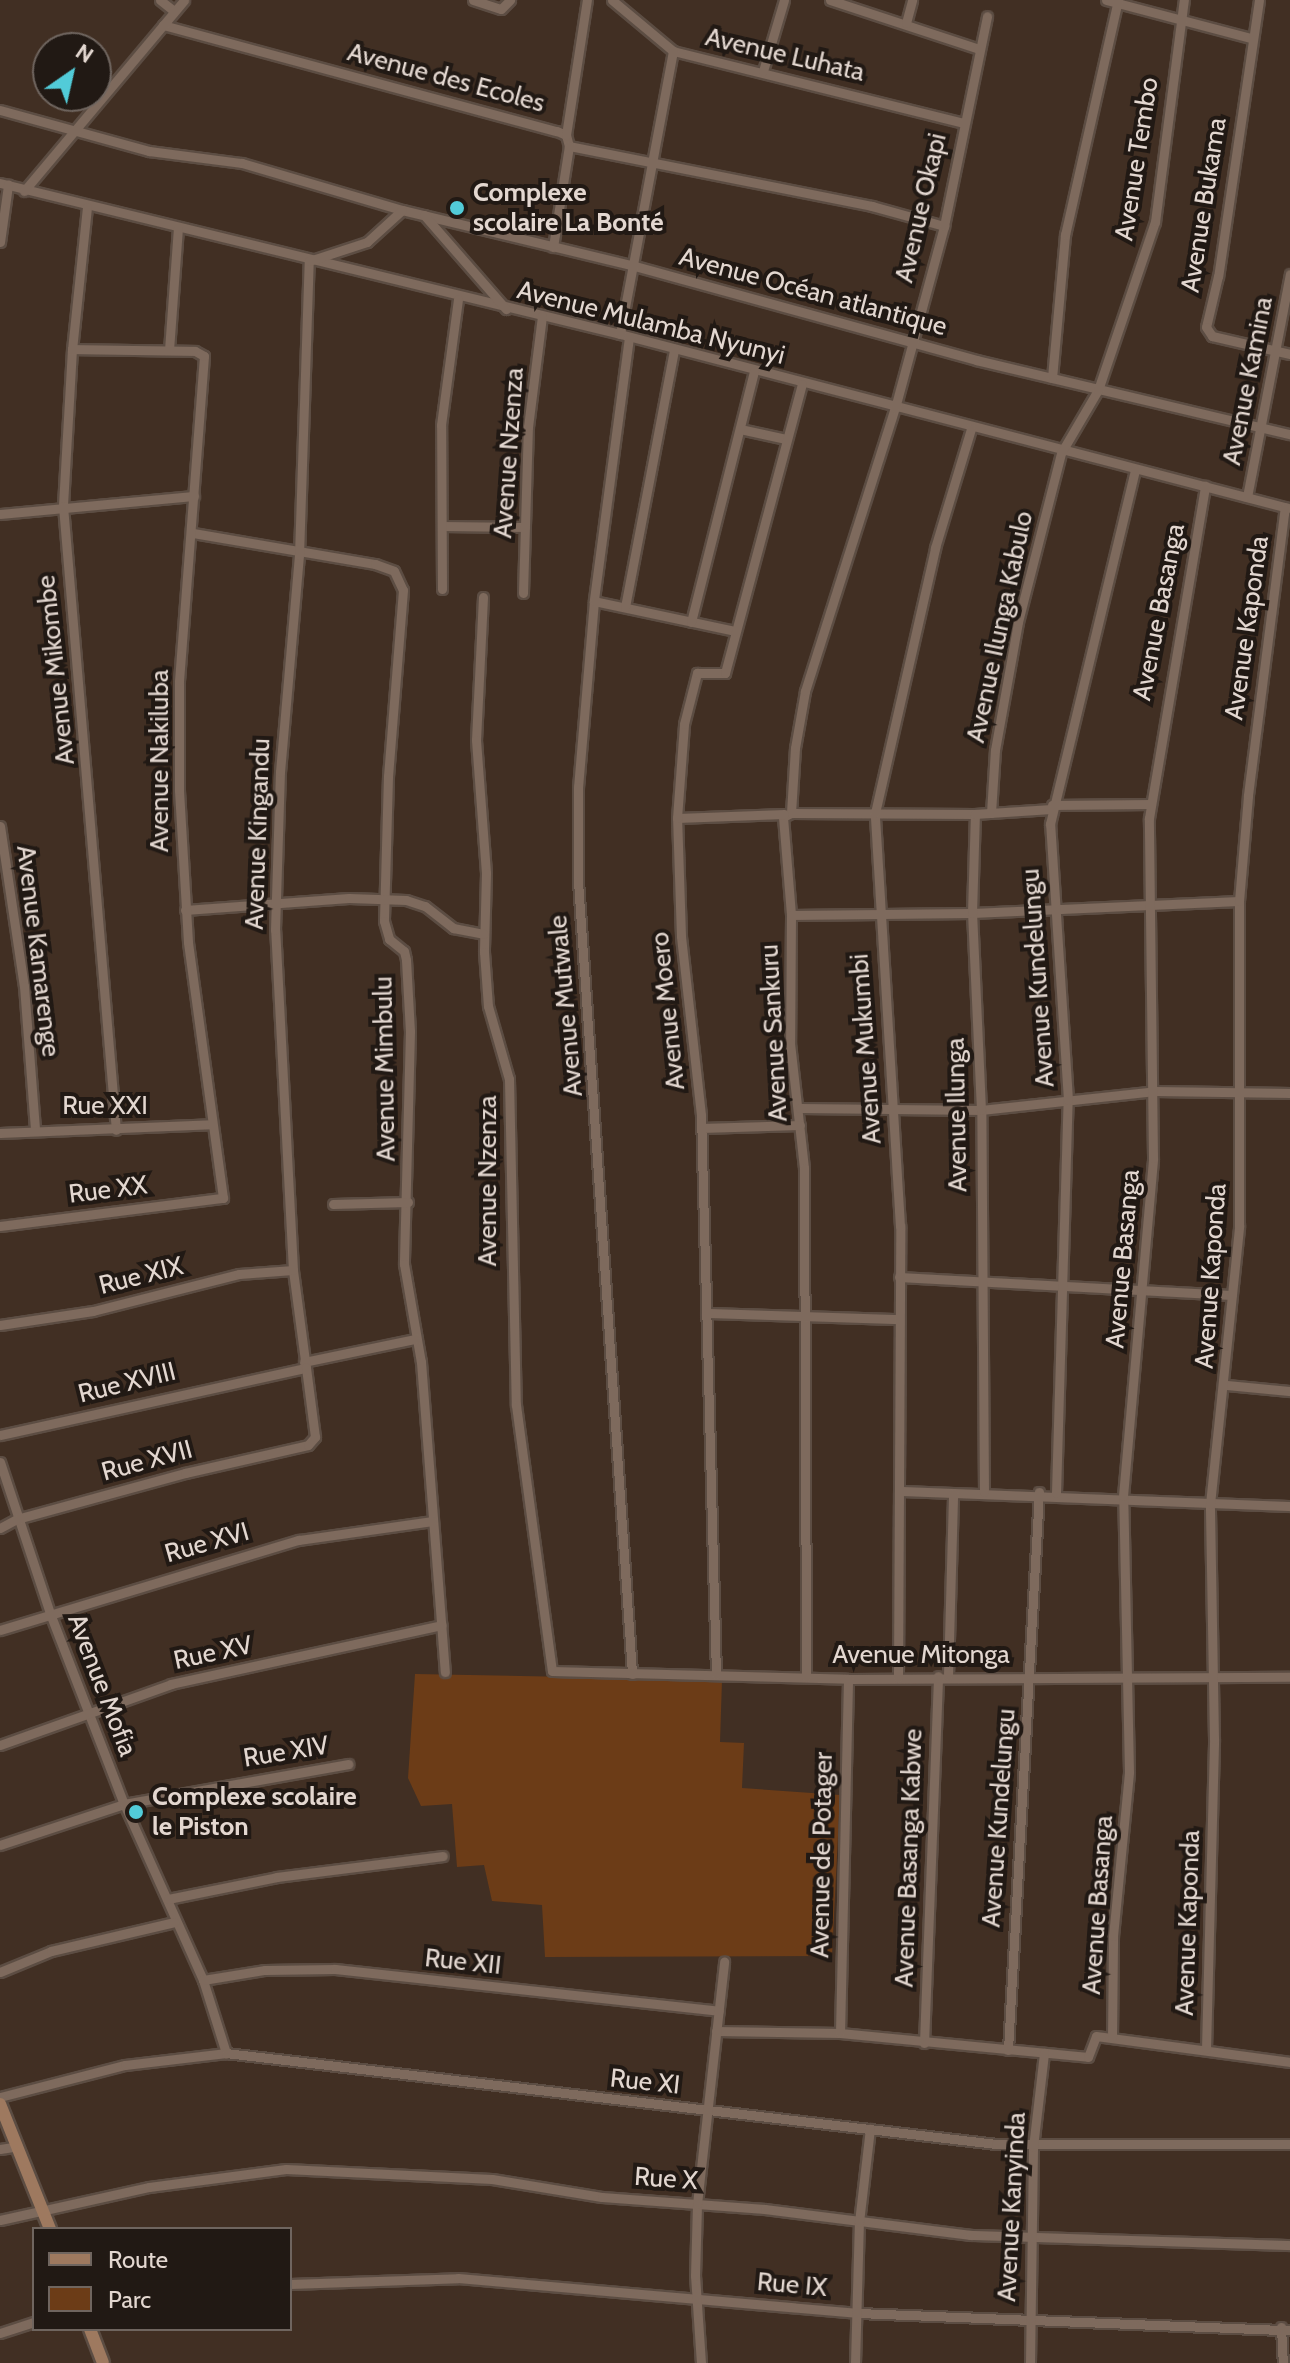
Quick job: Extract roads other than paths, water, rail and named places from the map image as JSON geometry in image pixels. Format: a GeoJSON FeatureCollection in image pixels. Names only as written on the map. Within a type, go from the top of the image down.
{"type":"FeatureCollection","features":[{"type":"Feature","properties":{"kind":"street"},"geometry":{"type":"LineString","coordinates":[[160,0],[174,11]]}},
{"type":"Feature","properties":{"kind":"street"},"geometry":{"type":"LineString","coordinates":[[24,191],[184,0]]}},
{"type":"Feature","properties":{"kind":"street"},"geometry":{"type":"LineString","coordinates":[[473,0],[501,9],[510,0]]}},
{"type":"Feature","properties":{"kind":"street"},"geometry":{"type":"LineString","coordinates":[[566,135],[587,0]]}},
{"type":"Feature","properties":{"kind":"street","name":"Avenue Luhata"},"geometry":{"type":"LineString","coordinates":[[612,0],[673,51],[963,123]]}},
{"type":"Feature","properties":{"kind":"street"},"geometry":{"type":"LineString","coordinates":[[763,71],[784,0]]}},
{"type":"Feature","properties":{"kind":"street"},"geometry":{"type":"LineString","coordinates":[[830,0],[979,49]]}},
{"type":"Feature","properties":{"kind":"street"},"geometry":{"type":"LineString","coordinates":[[906,23],[912,0]]}},
{"type":"Feature","properties":{"kind":"street"},"geometry":{"type":"LineString","coordinates":[[1106,0],[1251,38]]}},
{"type":"Feature","properties":{"kind":"street","name":"Avenue Tembo"},"geometry":{"type":"LineString","coordinates":[[1061,453],[1098,390],[1155,222],[1184,0]]}},
{"type":"Feature","properties":{"kind":"street","name":"Avenue Bukama"},"geometry":{"type":"LineString","coordinates":[[1259,0],[1218,276],[1206,327],[1212,336],[1290,354]]}},
{"type":"Feature","properties":{"kind":"street"},"geometry":{"type":"LineString","coordinates":[[1052,378],[1065,235],[1118,2]]}},
{"type":"Feature","properties":{"kind":"street","name":"Avenue Okapi"},"geometry":{"type":"LineString","coordinates":[[895,408],[944,226],[987,16]]}},
{"type":"Feature","properties":{"kind":"street","name":"Avenue des Ecoles"},"geometry":{"type":"LineString","coordinates":[[163,25],[566,135],[569,146]]}},
{"type":"Feature","properties":{"kind":"street","name":"Avenue Mutwale"},"geometry":{"type":"LineString","coordinates":[[632,1674],[578,881],[578,787],[594,601],[625,336],[673,51]]}},
{"type":"Feature","properties":{"kind":"street","name":"Avenue Océan atlantique"},"geometry":{"type":"LineString","coordinates":[[0,110],[149,151],[242,163],[402,210],[635,266],[1098,390],[1290,434]]}},
{"type":"Feature","properties":{"kind":"street"},"geometry":{"type":"LineString","coordinates":[[553,247],[569,146],[872,206],[944,226]]}},
{"type":"Feature","properties":{"kind":"street"},"geometry":{"type":"LineString","coordinates":[[0,242],[4,184]]}},
{"type":"Feature","properties":{"kind":"street","name":"Avenue Mulamba Nyunyi"},"geometry":{"type":"LineString","coordinates":[[4,184],[458,299],[625,336],[1061,453],[1288,507]]}},
{"type":"Feature","properties":{"kind":"street","name":"Avenue Mikombe"},"geometry":{"type":"LineString","coordinates":[[87,207],[72,349],[63,506],[116,1130]]}},
{"type":"Feature","properties":{"kind":"street"},"geometry":{"type":"LineString","coordinates":[[309,261],[367,242],[402,210]]}},
{"type":"Feature","properties":{"kind":"street"},"geometry":{"type":"LineString","coordinates":[[424,215],[506,309]]}},
{"type":"Feature","properties":{"kind":"street"},"geometry":{"type":"LineString","coordinates":[[72,349],[169,350],[178,228]]}},
{"type":"Feature","properties":{"kind":"street","name":"Avenue Kingandu"},"geometry":{"type":"LineString","coordinates":[[308,1445],[315,1437],[293,1270],[278,902],[280,772],[299,555],[309,261]]}},
{"type":"Feature","properties":{"kind":"street","name":"Avenue Kamina"},"geometry":{"type":"LineString","coordinates":[[1247,497],[1279,351],[1290,274]]}},
{"type":"Feature","properties":{"kind":"street"},"geometry":{"type":"LineString","coordinates":[[442,589],[441,425],[458,299]]}},
{"type":"Feature","properties":{"kind":"street","name":"Avenue Nzenza"},"geometry":{"type":"LineString","coordinates":[[523,593],[528,427],[542,316]]}},
{"type":"Feature","properties":{"kind":"street"},"geometry":{"type":"LineString","coordinates":[[625,607],[674,349]]}},
{"type":"Feature","properties":{"kind":"street","name":"Avenue Nakiluba"},"geometry":{"type":"LineString","coordinates":[[169,350],[204,356],[193,533],[179,681],[185,910],[221,1200]]}},
{"type":"Feature","properties":{"kind":"street"},"geometry":{"type":"LineString","coordinates":[[691,622],[754,371]]}},
{"type":"Feature","properties":{"kind":"street","name":"Avenue Moero"},"geometry":{"type":"LineString","coordinates":[[716,1675],[701,1128],[681,936],[677,818],[684,724],[697,673],[724,675],[802,384]]}},
{"type":"Feature","properties":{"kind":"street","name":"Avenue Sankuru"},"geometry":{"type":"LineString","coordinates":[[806,1677],[807,1316],[800,1108],[790,1043],[788,814],[805,691],[895,408]]}},
{"type":"Feature","properties":{"kind":"street"},"geometry":{"type":"LineString","coordinates":[[740,429],[786,439]]}},
{"type":"Feature","properties":{"kind":"street","name":"Avenue Mukumbi"},"geometry":{"type":"LineString","coordinates":[[898,1678],[899,1277],[894,1112],[878,916],[875,813],[935,548],[971,429]]}},
{"type":"Feature","properties":{"kind":"street","name":"Avenue Ilunga Kabulo"},"geometry":{"type":"LineString","coordinates":[[991,813],[995,750],[1018,622],[1061,453]]}},
{"type":"Feature","properties":{"kind":"street","name":"Avenue Kundelungu"},"geometry":{"type":"LineString","coordinates":[[1056,1493],[1068,1100],[1054,908],[1052,807],[1071,747],[1135,470]]}},
{"type":"Feature","properties":{"kind":"street","name":"Avenue Basanga"},"geometry":{"type":"LineString","coordinates":[[1112,2038],[1113,1936],[1129,1772],[1124,1679],[1123,1496],[1155,1091],[1151,804],[1205,486]]}},
{"type":"Feature","properties":{"kind":"street"},"geometry":{"type":"LineString","coordinates":[[0,514],[194,496]]}},
{"type":"Feature","properties":{"kind":"street","name":"Avenue Kaponda"},"geometry":{"type":"LineString","coordinates":[[1206,2049],[1213,1869],[1210,1504],[1226,1385],[1239,1226],[1242,1093],[1239,901],[1248,795],[1288,507]]}},
{"type":"Feature","properties":{"kind":"street"},"geometry":{"type":"LineString","coordinates":[[442,526],[525,527]]}},
{"type":"Feature","properties":{"kind":"street","name":"Avenue Mimbulu"},"geometry":{"type":"LineString","coordinates":[[193,533],[299,555],[387,567],[399,578],[403,590],[388,776],[385,931],[406,960],[408,1202],[404,1264],[415,1339],[445,1672]]}},
{"type":"Feature","properties":{"kind":"street","name":"Avenue Nzenza"},"geometry":{"type":"LineString","coordinates":[[483,597],[476,740],[486,873],[483,934],[488,1006],[509,1079],[516,1405],[552,1671]]}},
{"type":"Feature","properties":{"kind":"street"},"geometry":{"type":"LineString","coordinates":[[594,601],[735,631]]}},
{"type":"Feature","properties":{"kind":"street"},"geometry":{"type":"LineString","coordinates":[[677,818],[788,814],[975,814],[1052,807],[1151,804]]}},
{"type":"Feature","properties":{"kind":"street","name":"Avenue Ilunga"},"geometry":{"type":"LineString","coordinates":[[975,814],[972,913],[981,1110],[984,1492]]}},
{"type":"Feature","properties":{"kind":"street","name":"Avenue Kamarenge"},"geometry":{"type":"LineString","coordinates":[[0,826],[24,986],[35,1129]]}},
{"type":"Feature","properties":{"kind":"street"},"geometry":{"type":"LineString","coordinates":[[185,910],[278,902],[386,899],[419,903],[453,928],[483,934]]}},
{"type":"Feature","properties":{"kind":"street"},"geometry":{"type":"LineString","coordinates":[[791,915],[878,916],[1239,901]]}},
{"type":"Feature","properties":{"kind":"street"},"geometry":{"type":"LineString","coordinates":[[800,1108],[894,1112],[981,1110],[1155,1091],[1290,1093]]}},
{"type":"Feature","properties":{"kind":"street","name":"Rue XXI"},"geometry":{"type":"LineString","coordinates":[[0,1133],[35,1129],[116,1130],[211,1124]]}},
{"type":"Feature","properties":{"kind":"street"},"geometry":{"type":"LineString","coordinates":[[701,1128],[800,1125]]}},
{"type":"Feature","properties":{"kind":"street","name":"Rue XX"},"geometry":{"type":"LineString","coordinates":[[0,1226],[221,1200]]}},
{"type":"Feature","properties":{"kind":"street"},"geometry":{"type":"LineString","coordinates":[[333,1204],[408,1202]]}},
{"type":"Feature","properties":{"kind":"street","name":"Rue XIX"},"geometry":{"type":"LineString","coordinates":[[0,1325],[93,1311],[239,1274],[293,1270]]}},
{"type":"Feature","properties":{"kind":"street"},"geometry":{"type":"LineString","coordinates":[[899,1277],[1063,1289],[1141,1288],[1232,1295]]}},
{"type":"Feature","properties":{"kind":"street"},"geometry":{"type":"LineString","coordinates":[[706,1313],[897,1319]]}},
{"type":"Feature","properties":{"kind":"street"},"geometry":{"type":"LineString","coordinates":[[305,1365],[415,1339]]}},
{"type":"Feature","properties":{"kind":"street","name":"Rue XVIII"},"geometry":{"type":"LineString","coordinates":[[0,1435],[305,1365]]}},
{"type":"Feature","properties":{"kind":"street"},"geometry":{"type":"LineString","coordinates":[[1226,1385],[1290,1391]]}},
{"type":"Feature","properties":{"kind":"street","name":"Rue XVII"},"geometry":{"type":"LineString","coordinates":[[0,1528],[17,1519],[308,1445]]}},
{"type":"Feature","properties":{"kind":"street","name":"Avenue Mofia"},"geometry":{"type":"LineString","coordinates":[[0,1462],[51,1616],[124,1804],[203,1980],[226,2053]]}},
{"type":"Feature","properties":{"kind":"street"},"geometry":{"type":"LineString","coordinates":[[900,1491],[1039,1492],[1210,1504],[1290,1506]]}},
{"type":"Feature","properties":{"kind":"street","name":"Avenue Kundelungu"},"geometry":{"type":"LineString","coordinates":[[1008,2050],[1019,1800],[1032,1676],[1039,1492]]}},
{"type":"Feature","properties":{"kind":"street"},"geometry":{"type":"LineString","coordinates":[[943,1676],[953,1493]]}},
{"type":"Feature","properties":{"kind":"street","name":"Rue XVI"},"geometry":{"type":"LineString","coordinates":[[0,1630],[299,1540],[432,1521]]}},
{"type":"Feature","properties":{"kind":"street","name":"Rue XV"},"geometry":{"type":"LineString","coordinates":[[0,1745],[88,1711],[171,1684],[442,1625]]}},
{"type":"Feature","properties":{"kind":"street","name":"Avenue Mitonga"},"geometry":{"type":"LineString","coordinates":[[552,1671],[848,1679],[943,1676],[1124,1679],[1290,1677]]}},
{"type":"Feature","properties":{"kind":"street","name":"Avenue Basanga Kabwe"},"geometry":{"type":"LineString","coordinates":[[924,2043],[943,1676]]}},
{"type":"Feature","properties":{"kind":"street","name":"Avenue de Potager"},"geometry":{"type":"LineString","coordinates":[[840,2033],[848,1679]]}},
{"type":"Feature","properties":{"kind":"street","name":"Rue XIV"},"geometry":{"type":"LineString","coordinates":[[0,1845],[124,1804],[348,1764]]}},
{"type":"Feature","properties":{"kind":"street"},"geometry":{"type":"LineString","coordinates":[[168,1899],[277,1877],[443,1856]]}},
{"type":"Feature","properties":{"kind":"street"},"geometry":{"type":"LineString","coordinates":[[0,1972],[51,1951],[175,1922]]}},
{"type":"Feature","properties":{"kind":"street"},"geometry":{"type":"LineString","coordinates":[[701,2363],[695,2298],[697,2204],[724,1962]]}},
{"type":"Feature","properties":{"kind":"street","name":"Rue XII"},"geometry":{"type":"LineString","coordinates":[[203,1980],[265,1970],[335,1969],[719,2011]]}},
{"type":"Feature","properties":{"kind":"street"},"geometry":{"type":"LineString","coordinates":[[716,2031],[840,2033],[1088,2057],[1094,2037],[1290,2062]]}},
{"type":"Feature","properties":{"kind":"street","name":"Rue XI"},"geometry":{"type":"LineString","coordinates":[[0,2097],[125,2065],[226,2053],[1033,2147],[1290,2144]]}},
{"type":"Feature","properties":{"kind":"street","name":"Avenue Kanyinda"},"geometry":{"type":"LineString","coordinates":[[1030,2363],[1033,2147],[1044,2053]]}},
{"type":"Feature","properties":{"kind":"street"},"geometry":{"type":"LineString","coordinates":[[0,2104],[49,2227]]}},
{"type":"Feature","properties":{"kind":"street"},"geometry":{"type":"LineString","coordinates":[[855,2363],[859,2222],[870,2129]]}},
{"type":"Feature","properties":{"kind":"street"},"geometry":{"type":"LineString","coordinates":[[0,2149],[18,2146]]}},
{"type":"Feature","properties":{"kind":"street","name":"Rue X"},"geometry":{"type":"LineString","coordinates":[[0,2220],[197,2178],[286,2169],[476,2177],[602,2197],[1031,2239],[1163,2237],[1290,2245]]}},
{"type":"Feature","properties":{"kind":"street","name":"Rue IX"},"geometry":{"type":"LineString","coordinates":[[292,2284],[458,2278],[858,2313],[1285,2328]]}},
{"type":"Feature","properties":{"kind":"street"},"geometry":{"type":"LineString","coordinates":[[0,2333],[32,2323]]}},
{"type":"Feature","properties":{"kind":"street"},"geometry":{"type":"LineString","coordinates":[[1283,2363],[1285,2328]]}},
{"type":"Feature","properties":{"kind":"street"},"geometry":{"type":"LineString","coordinates":[[91,2331],[103,2363]]}},
{"type":"Feature","properties":{"kind":"place","name":"Complexe scolaire La Bonté"},"geometry":{"type":"Point","coordinates":[457,208]}},
{"type":"Feature","properties":{"kind":"place","name":"Complexe scolaire le Piston"},"geometry":{"type":"Point","coordinates":[136,1812]}}]}
